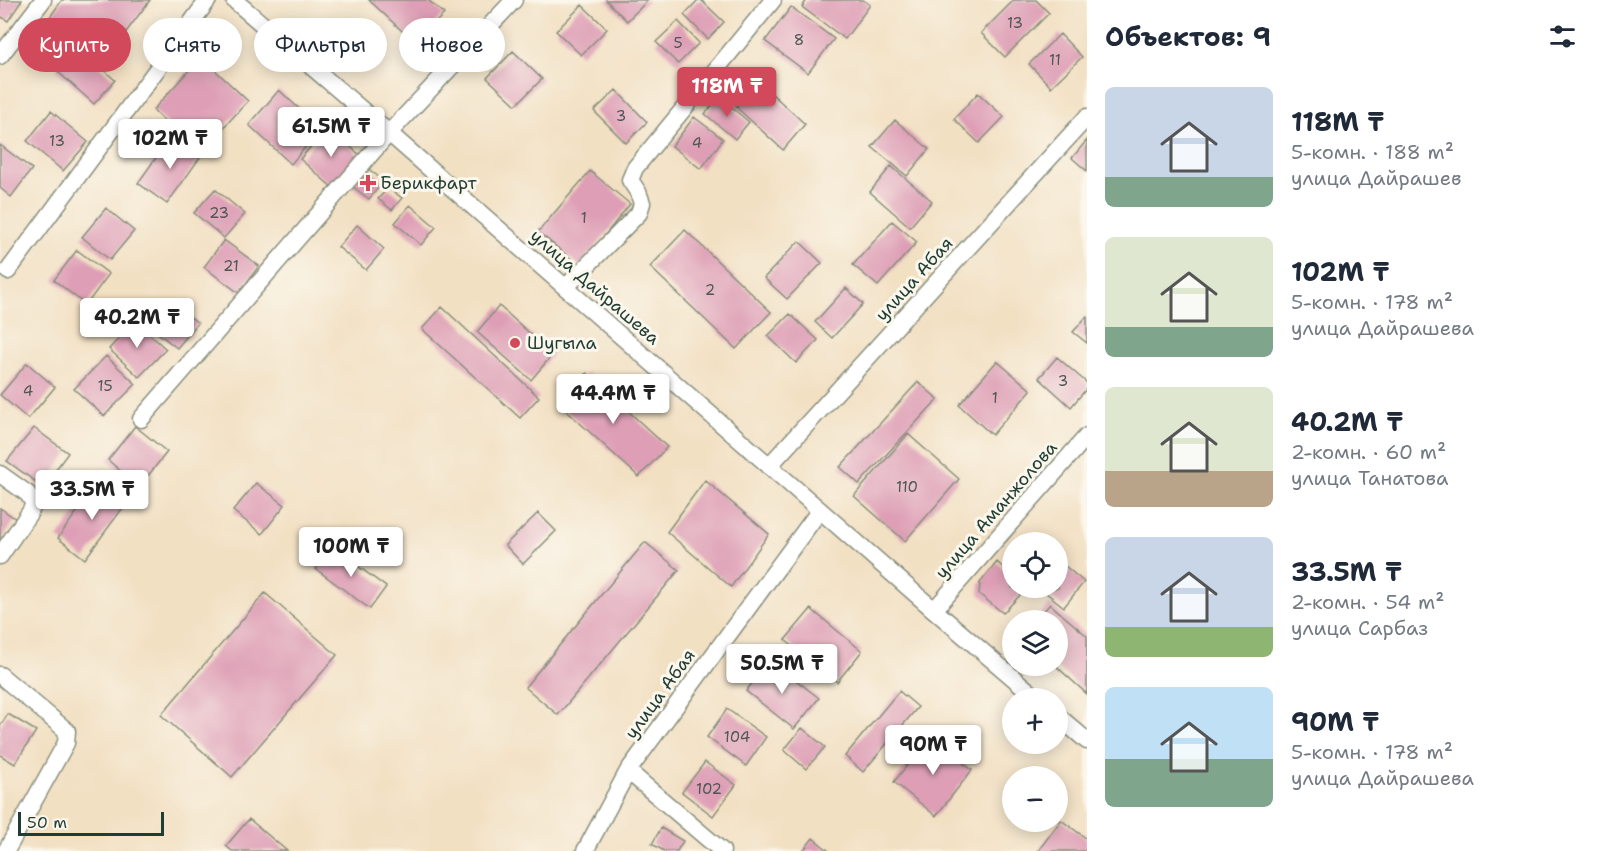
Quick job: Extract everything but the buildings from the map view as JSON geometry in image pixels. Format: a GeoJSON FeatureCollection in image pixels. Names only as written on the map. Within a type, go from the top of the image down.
{"type":"FeatureCollection","features":[{"type":"Feature","properties":{"kind":"street"},"geometry":{"type":"LineString","coordinates":[[0,56],[43,0]]}},
{"type":"Feature","properties":{"kind":"street"},"geometry":{"type":"LineString","coordinates":[[8,271],[208,0]]}},
{"type":"Feature","properties":{"kind":"street"},"geometry":{"type":"LineString","coordinates":[[141,419],[389,133],[514,0]]}},
{"type":"Feature","properties":{"kind":"street"},"geometry":{"type":"LineString","coordinates":[[566,287],[639,213],[642,203],[630,180],[635,168],[773,0]]}},
{"type":"Feature","properties":{"kind":"street","name":"улица Дайрашева"},"geometry":{"type":"LineString","coordinates":[[236,1],[1025,688]]}},
{"type":"Feature","properties":{"kind":"street","name":"улица Абая"},"geometry":{"type":"LineString","coordinates":[[769,466],[1087,117]]}},
{"type":"Feature","properties":{"kind":"street","name":"улица Аманжолова"},"geometry":{"type":"LineString","coordinates":[[934,610],[1087,436]]}},
{"type":"Feature","properties":{"kind":"street"},"geometry":{"type":"LineString","coordinates":[[0,474],[28,494],[34,504],[0,556]]}},
{"type":"Feature","properties":{"kind":"street","name":"улица Абая"},"geometry":{"type":"LineString","coordinates":[[585,851],[628,771],[820,510]]}},
{"type":"Feature","properties":{"kind":"street"},"geometry":{"type":"LineString","coordinates":[[0,675],[67,731],[66,743],[6,851]]}},
{"type":"Feature","properties":{"kind":"street"},"geometry":{"type":"LineString","coordinates":[[1068,725],[1087,741]]}},
{"type":"Feature","properties":{"kind":"street"},"geometry":{"type":"LineString","coordinates":[[628,771],[722,851]]}},
{"type":"Feature","properties":{"kind":"place","name":"Берикфарт"},"geometry":{"type":"Point","coordinates":[368,183]}},
{"type":"Feature","properties":{"kind":"place","name":"Шугыла"},"geometry":{"type":"Point","coordinates":[515,343]}}]}
